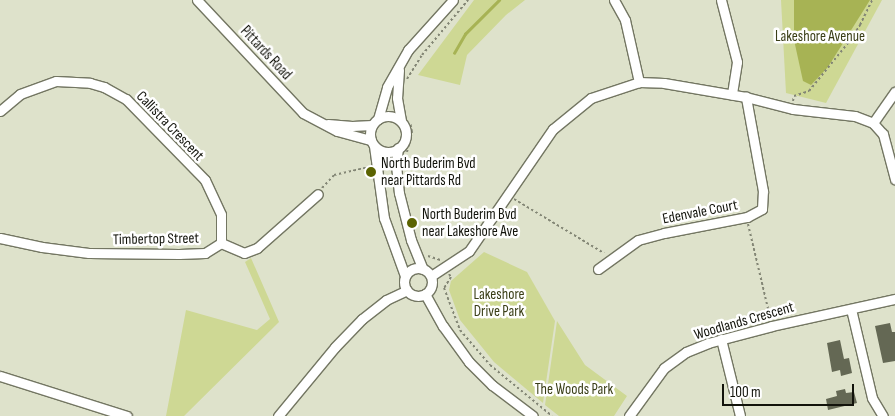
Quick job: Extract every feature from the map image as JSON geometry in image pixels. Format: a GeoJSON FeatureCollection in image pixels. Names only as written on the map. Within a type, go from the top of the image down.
{"type":"FeatureCollection","features":[{"type":"Feature","properties":{"kind":"street","name":"Pittards Road"},"geometry":{"type":"LineString","coordinates":[[197,0],[303,113],[337,131],[372,143]]}},
{"type":"Feature","properties":{"kind":"street"},"geometry":{"type":"LineString","coordinates":[[406,290],[406,276],[384,218],[372,143],[375,122],[387,87],[408,50],[453,0]]}},
{"type":"Feature","properties":{"kind":"street"},"geometry":{"type":"LineString","coordinates":[[614,0],[626,20],[639,82]]}},
{"type":"Feature","properties":{"kind":"street"},"geometry":{"type":"LineString","coordinates":[[721,0],[737,62],[732,95]]}},
{"type":"Feature","properties":{"kind":"street"},"geometry":{"type":"LineString","coordinates":[[399,67],[397,98],[404,118],[406,135],[398,148],[396,165],[399,193],[411,240],[423,269],[432,276]]}},
{"type":"Feature","properties":{"kind":"street","name":"Callistra Crescent"},"geometry":{"type":"LineString","coordinates":[[0,110],[20,94],[56,81],[90,83],[104,87],[126,99],[205,180],[221,215],[221,242]]}},
{"type":"Feature","properties":{"kind":"street"},"geometry":{"type":"LineString","coordinates":[[432,276],[469,251],[553,130],[570,114],[591,98],[639,82],[664,83],[746,97],[792,109],[855,116],[873,123],[884,134],[895,180]]}},
{"type":"Feature","properties":{"kind":"street"},"geometry":{"type":"LineString","coordinates":[[873,123],[895,92]]}},
{"type":"Feature","properties":{"kind":"street","name":"Edenvale Court"},"geometry":{"type":"LineString","coordinates":[[598,269],[611,257],[638,240],[664,232],[747,217],[762,209],[763,191],[746,97]]}},
{"type":"Feature","properties":{"kind":"street"},"geometry":{"type":"LineString","coordinates":[[375,122],[390,116],[404,118]]}},
{"type":"Feature","properties":{"kind":"street","name":"Pittards Road"},"geometry":{"type":"LineString","coordinates":[[318,122],[352,126],[375,122]]}},
{"type":"Feature","properties":{"kind":"street"},"geometry":{"type":"LineString","coordinates":[[372,143],[388,152],[398,148]]}},
{"type":"Feature","properties":{"kind":"street","name":"Timbertop Street"},"geometry":{"type":"LineString","coordinates":[[0,238],[42,247],[89,253],[125,254],[205,253],[221,242],[244,253],[257,248],[318,194]]}},
{"type":"Feature","properties":{"kind":"street"},"geometry":{"type":"LineString","coordinates":[[406,276],[415,268],[423,269]]}},
{"type":"Feature","properties":{"kind":"street"},"geometry":{"type":"LineString","coordinates":[[406,290],[413,295],[425,294],[432,285],[432,276]]}},
{"type":"Feature","properties":{"kind":"street"},"geometry":{"type":"LineString","coordinates":[[281,415],[335,347],[362,319],[386,300],[406,290]]}},
{"type":"Feature","properties":{"kind":"street"},"geometry":{"type":"LineString","coordinates":[[425,294],[443,326],[468,362],[492,385],[533,416]]}},
{"type":"Feature","properties":{"kind":"street","name":"Woodlands Crescent"},"geometry":{"type":"LineString","coordinates":[[629,416],[664,368],[686,352],[721,339],[772,326],[895,299]]}},
{"type":"Feature","properties":{"kind":"street"},"geometry":{"type":"LineString","coordinates":[[851,309],[872,398],[883,416]]}},
{"type":"Feature","properties":{"kind":"street"},"geometry":{"type":"LineString","coordinates":[[721,339],[740,416]]}},
{"type":"Feature","properties":{"kind":"street"},"geometry":{"type":"LineString","coordinates":[[0,376],[127,416]]}},
{"type":"Feature","properties":{"kind":"path"},"geometry":{"type":"LineString","coordinates":[[405,82],[422,55],[468,0]]}},
{"type":"Feature","properties":{"kind":"path"},"geometry":{"type":"LineString","coordinates":[[792,109],[794,96],[809,92],[848,43],[860,25],[872,0]]}},
{"type":"Feature","properties":{"kind":"path"},"geometry":{"type":"LineString","coordinates":[[404,118],[412,132],[406,156]]}},
{"type":"Feature","properties":{"kind":"path"},"geometry":{"type":"LineString","coordinates":[[318,194],[334,176],[368,167]]}},
{"type":"Feature","properties":{"kind":"path"},"geometry":{"type":"LineString","coordinates":[[508,195],[611,257]]}},
{"type":"Feature","properties":{"kind":"path"},"geometry":{"type":"LineString","coordinates":[[747,217],[772,326]]}},
{"type":"Feature","properties":{"kind":"path"},"geometry":{"type":"LineString","coordinates":[[423,251],[429,257],[441,260],[452,278],[444,288],[460,330],[490,365],[552,416]]}},
{"type":"Feature","properties":{"kind":"green space"},"geometry":{"type":"Polygon","coordinates":[[[474,0],[525,0],[506,15],[467,55],[460,85],[418,75],[474,0]]]}},
{"type":"Feature","properties":{"kind":"green space","name":"Lakeshore Avenue"},"geometry":{"type":"Polygon","coordinates":[[[781,0],[882,0],[826,103],[786,93],[781,0]]]}},
{"type":"Feature","properties":{"kind":"green space","name":"Lakeshore Drive Park"},"geometry":{"type":"Polygon","coordinates":[[[484,252],[527,272],[555,321],[543,403],[494,362],[460,320],[449,290],[451,281],[484,252]]]}},
{"type":"Feature","properties":{"kind":"green space"},"geometry":{"type":"Polygon","coordinates":[[[251,258],[279,322],[184,416],[166,416],[186,310],[257,330],[270,319],[245,262],[251,258]]]}},
{"type":"Feature","properties":{"kind":"green space","name":"The Woods Park"},"geometry":{"type":"Polygon","coordinates":[[[557,321],[585,365],[627,396],[614,416],[559,416],[545,405],[557,321]]]}},
{"type":"Feature","properties":{"kind":"shaded area"},"geometry":{"type":"Polygon","coordinates":[[[794,0],[870,0],[828,67],[811,85],[803,81],[794,40],[794,0]]]}},
{"type":"Feature","properties":{"kind":"building"},"geometry":{"type":"Polygon","coordinates":[[[890,323],[892,332],[895,332],[895,361],[883,363],[875,326],[890,323]]]}},
{"type":"Feature","properties":{"kind":"building"},"geometry":{"type":"Polygon","coordinates":[[[840,340],[844,359],[849,358],[852,373],[841,376],[840,370],[832,372],[827,343],[840,340]]]}},
{"type":"Feature","properties":{"kind":"building"},"geometry":{"type":"Polygon","coordinates":[[[845,389],[846,393],[854,392],[857,403],[828,410],[826,399],[837,396],[836,391],[845,389]]]}},
{"type":"Feature","properties":{"kind":"waterway"},"geometry":{"type":"LineString","coordinates":[[454,53],[465,34],[499,0]]}},
{"type":"Feature","properties":{"kind":"place","name":"North Buderim Bvd near Pittards Rd"},"geometry":{"type":"Point","coordinates":[371,172]}},
{"type":"Feature","properties":{"kind":"place","name":"North Buderim Bvd near Lakeshore Ave"},"geometry":{"type":"Point","coordinates":[412,223]}}]}
